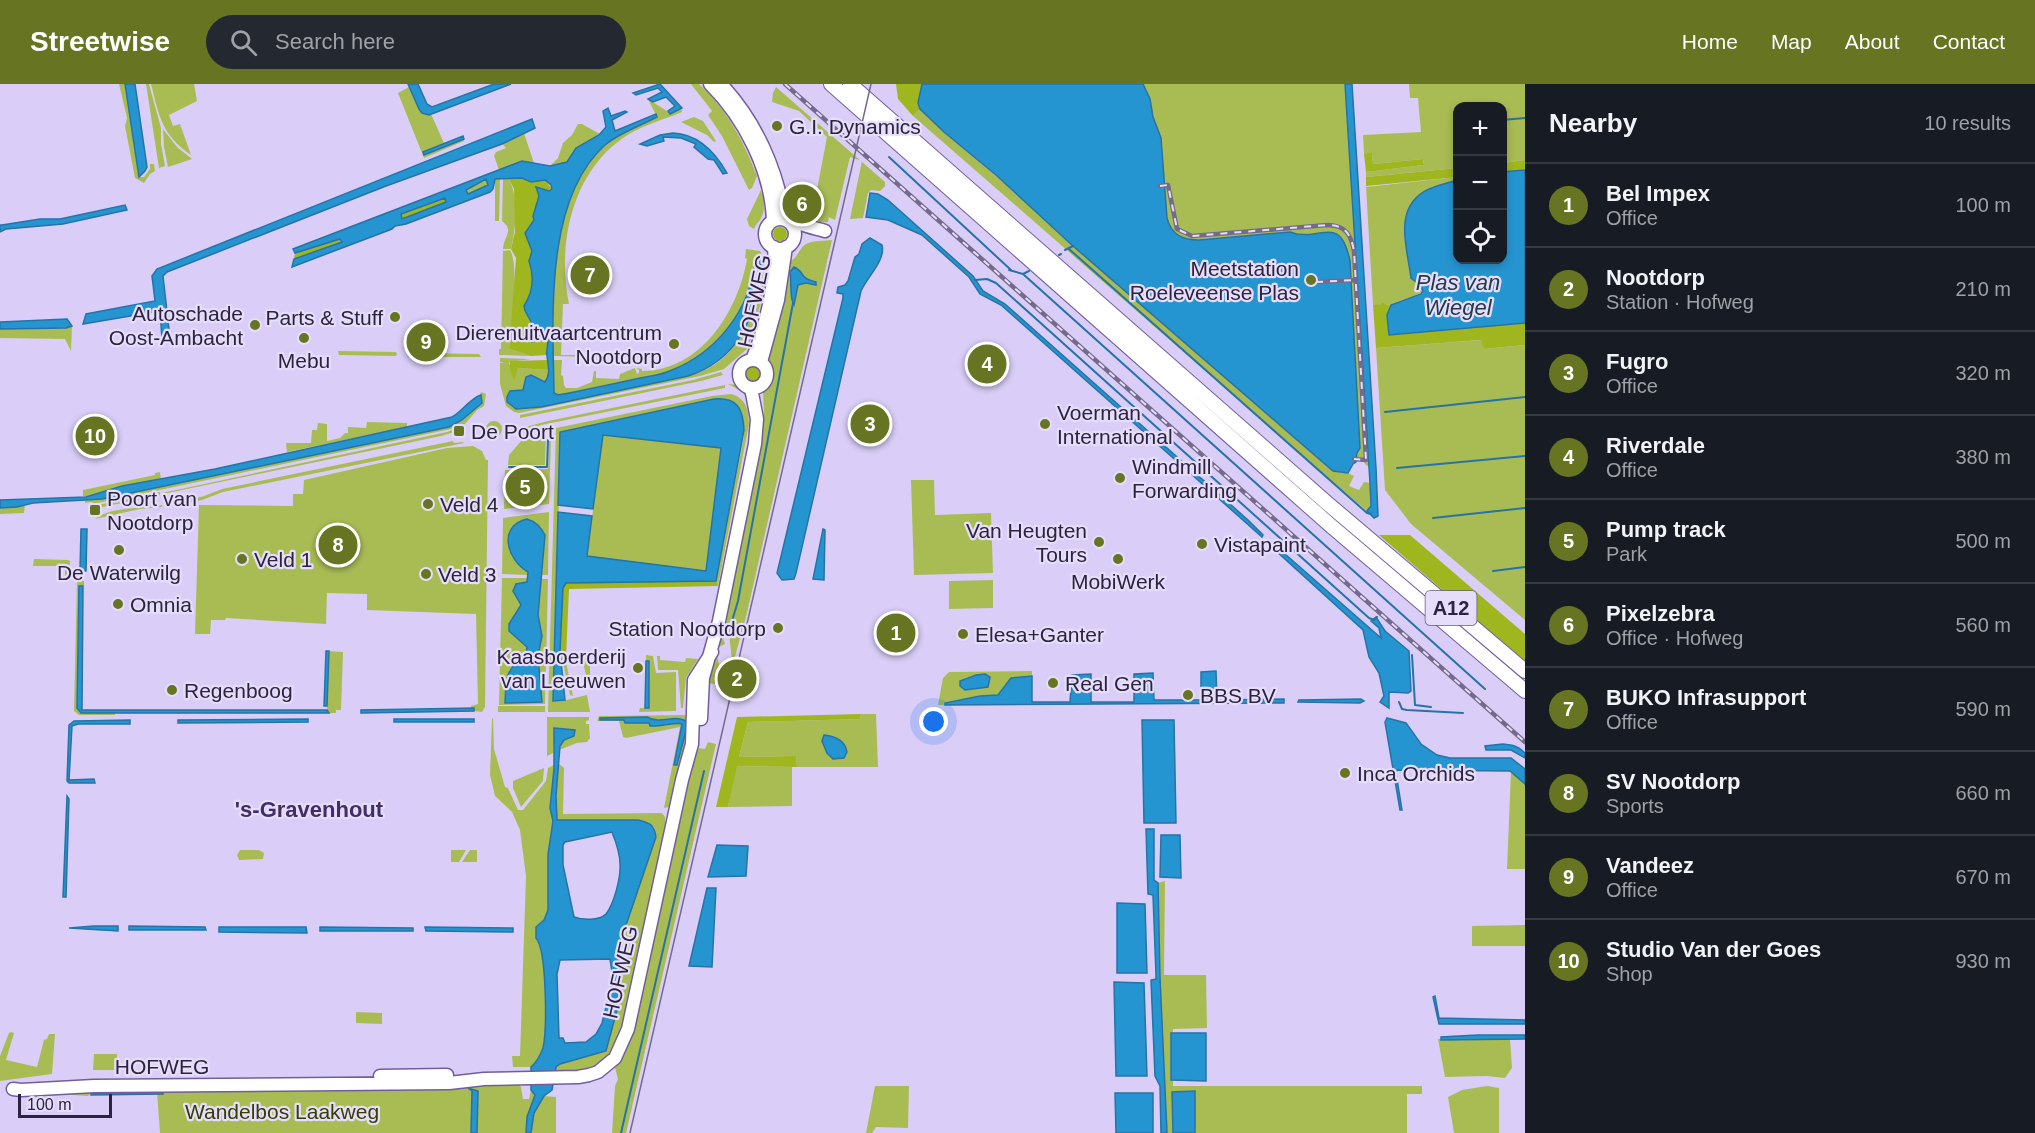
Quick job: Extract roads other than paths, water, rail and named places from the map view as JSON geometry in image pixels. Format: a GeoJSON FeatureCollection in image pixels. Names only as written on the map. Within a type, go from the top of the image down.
{"type":"FeatureCollection","features":[{"type":"Feature","properties":{"kind":"highway","name":"A12"},"geometry":{"type":"LineString","coordinates":[[831,84],[1330,525],[1525,691]]}},
{"type":"Feature","properties":{"kind":"highway","name":"A12"},"geometry":{"type":"LineString","coordinates":[[850,84],[1327,503],[1525,671]]}},
{"type":"Feature","properties":{"kind":"main road"},"geometry":{"type":"LineString","coordinates":[[710,84],[735,114],[750,141],[766,178],[779,220]]}},
{"type":"Feature","properties":{"kind":"main road"},"geometry":{"type":"LineString","coordinates":[[721,84],[747,115],[756,130],[790,216],[794,221],[825,231]]}},
{"type":"Feature","properties":{"kind":"main road"},"geometry":{"type":"LineString","coordinates":[[779,192],[779,220]]}},
{"type":"Feature","properties":{"kind":"main road"},"geometry":{"type":"LineString","coordinates":[[779,220],[791,224],[795,231],[792,242],[780,247],[768,242],[765,236],[767,226],[779,220]]}},
{"type":"Feature","properties":{"kind":"main road","name":"HOFWEG"},"geometry":{"type":"LineString","coordinates":[[756,361],[775,261],[780,247]]}},
{"type":"Feature","properties":{"kind":"main road"},"geometry":{"type":"LineString","coordinates":[[756,361],[767,372],[765,381],[756,387],[742,384],[739,373],[744,363],[756,361]]}},
{"type":"Feature","properties":{"kind":"main road","name":"HOFWEG"},"geometry":{"type":"LineString","coordinates":[[7,1090],[55,1084],[427,1084],[484,1079],[564,1078],[598,1072],[615,1058],[624,1041],[682,780],[700,738],[702,687],[712,652],[761,418],[756,387]]}},
{"type":"Feature","properties":{"kind":"water"},"geometry":{"type":"Polygon","coordinates":[[[125,84],[135,84],[147,167],[139,177],[125,84]]]}},
{"type":"Feature","properties":{"kind":"water"},"geometry":{"type":"Polygon","coordinates":[[[408,84],[418,84],[427,104],[432,107],[494,84],[511,84],[429,115],[422,113],[419,109],[408,84]]]}},
{"type":"Feature","properties":{"kind":"water"},"geometry":{"type":"Polygon","coordinates":[[[660,84],[682,108],[670,114],[668,111],[675,106],[666,97],[653,102],[648,99],[662,92],[658,88],[636,95],[633,93],[660,84]]]}},
{"type":"Feature","properties":{"kind":"water"},"geometry":{"type":"Polygon","coordinates":[[[922,84],[1143,84],[1150,99],[1153,117],[1161,138],[1167,218],[1171,229],[1178,235],[1199,240],[1290,232],[1311,234],[1328,232],[1341,237],[1350,261],[1360,448],[1356,462],[1348,473],[1333,471],[944,132],[920,109],[918,103],[922,84]]]}},
{"type":"Feature","properties":{"kind":"water"},"geometry":{"type":"Polygon","coordinates":[[[1345,84],[1352,84],[1376,468],[1378,516],[1374,518],[1367,511],[1371,506],[1370,483],[1345,84]]]}},
{"type":"Feature","properties":{"kind":"water"},"geometry":{"type":"Polygon","coordinates":[[[608,108],[611,116],[627,112],[612,120],[615,131],[656,114],[657,117],[623,133],[605,145],[585,168],[571,196],[556,262],[553,330],[554,393],[558,395],[660,374],[688,362],[717,341],[728,327],[746,296],[755,261],[759,259],[761,262],[759,281],[751,316],[734,346],[706,368],[688,376],[541,407],[516,409],[507,402],[510,391],[523,390],[526,377],[531,375],[545,382],[549,373],[548,340],[538,336],[532,342],[530,341],[532,325],[524,306],[531,290],[532,279],[529,261],[532,251],[525,233],[534,220],[539,196],[536,187],[549,191],[552,189],[545,180],[531,182],[522,178],[495,179],[490,192],[406,224],[395,226],[292,267],[294,259],[342,242],[340,239],[295,253],[293,249],[522,161],[550,166],[567,162],[576,148],[599,135],[606,127],[603,111],[608,108]],[[486,179],[466,190],[468,194],[488,185],[486,179]],[[445,198],[401,214],[402,219],[446,202],[445,198]]]}},
{"type":"Feature","properties":{"kind":"water"},"geometry":{"type":"Polygon","coordinates":[[[532,119],[535,128],[502,144],[386,186],[167,272],[163,276],[170,338],[162,339],[160,311],[83,324],[86,314],[155,301],[152,276],[157,269],[532,119]]]}},
{"type":"Feature","properties":{"kind":"water"},"geometry":{"type":"Polygon","coordinates":[[[673,133],[690,137],[705,145],[727,173],[723,174],[714,160],[708,159],[694,147],[696,144],[681,138],[663,137],[664,141],[647,146],[640,144],[660,135],[673,133]]]}},
{"type":"Feature","properties":{"kind":"water"},"geometry":{"type":"Polygon","coordinates":[[[463,136],[464,139],[424,155],[423,152],[463,136]]]}},
{"type":"Feature","properties":{"kind":"water","name":"Plas van Wiegel"},"geometry":{"type":"Polygon","coordinates":[[[1525,170],[1525,323],[1389,335],[1387,315],[1391,305],[1421,294],[1423,291],[1421,286],[1411,278],[1406,246],[1405,224],[1411,204],[1427,190],[1453,181],[1453,264],[1507,264],[1507,172],[1525,170]]]}},
{"type":"Feature","properties":{"kind":"water"},"geometry":{"type":"Polygon","coordinates":[[[870,193],[878,194],[888,200],[973,276],[983,291],[1005,304],[1248,520],[1263,535],[1262,537],[1001,305],[980,294],[969,277],[922,235],[888,220],[866,217],[870,193]]]}},
{"type":"Feature","properties":{"kind":"water"},"geometry":{"type":"Polygon","coordinates":[[[125,205],[127,210],[63,224],[6,229],[0,232],[0,225],[40,219],[60,219],[125,205]]]}},
{"type":"Feature","properties":{"kind":"water"},"geometry":{"type":"Polygon","coordinates":[[[870,238],[882,245],[881,257],[861,291],[796,573],[794,579],[782,580],[777,573],[843,298],[843,294],[837,293],[838,287],[845,285],[848,281],[855,257],[859,254],[862,244],[870,238]]]}},
{"type":"Feature","properties":{"kind":"water"},"geometry":{"type":"Polygon","coordinates":[[[794,267],[804,277],[816,282],[816,285],[806,283],[798,285],[794,305],[790,272],[794,267]]]}},
{"type":"Feature","properties":{"kind":"water"},"geometry":{"type":"Polygon","coordinates":[[[67,319],[72,326],[66,328],[0,329],[0,322],[67,319]]]}},
{"type":"Feature","properties":{"kind":"water"},"geometry":{"type":"Polygon","coordinates":[[[481,395],[482,403],[462,420],[449,427],[102,499],[33,503],[0,508],[0,500],[86,497],[122,486],[215,469],[452,417],[481,395]]]}},
{"type":"Feature","properties":{"kind":"water"},"geometry":{"type":"Polygon","coordinates":[[[714,399],[728,400],[737,406],[742,416],[744,430],[716,581],[566,583],[563,588],[560,651],[565,700],[553,701],[558,512],[592,516],[587,556],[706,571],[721,448],[603,435],[593,509],[558,505],[560,432],[714,399]]]}},
{"type":"Feature","properties":{"kind":"water"},"geometry":{"type":"Polygon","coordinates":[[[527,519],[538,525],[545,535],[538,615],[542,636],[538,656],[542,702],[505,703],[508,675],[514,665],[526,655],[527,647],[509,631],[509,624],[521,605],[513,591],[516,584],[527,582],[528,572],[515,560],[508,544],[512,529],[527,519]]]}},
{"type":"Feature","properties":{"kind":"water"},"geometry":{"type":"Polygon","coordinates":[[[81,529],[87,529],[86,571],[80,571],[81,529]]]}},
{"type":"Feature","properties":{"kind":"water"},"geometry":{"type":"Polygon","coordinates":[[[823,529],[825,530],[824,580],[813,579],[823,529]]]}},
{"type":"Feature","properties":{"kind":"water"},"geometry":{"type":"Polygon","coordinates":[[[1277,547],[1381,638],[1379,628],[1371,621],[1376,617],[1385,631],[1409,651],[1411,691],[1408,693],[1389,692],[1389,708],[1380,702],[1384,696],[1379,673],[1369,657],[1363,630],[1274,549],[1277,547]]]}},
{"type":"Feature","properties":{"kind":"water"},"geometry":{"type":"Polygon","coordinates":[[[79,586],[83,586],[82,710],[327,710],[329,713],[81,713],[77,708],[79,586]]]}},
{"type":"Feature","properties":{"kind":"water"},"geometry":{"type":"Polygon","coordinates":[[[326,651],[329,651],[327,706],[324,706],[326,651]]]}},
{"type":"Feature","properties":{"kind":"water"},"geometry":{"type":"Polygon","coordinates":[[[646,661],[649,661],[649,708],[645,708],[646,661]]]}},
{"type":"Feature","properties":{"kind":"water"},"geometry":{"type":"Polygon","coordinates":[[[1216,671],[1217,700],[1284,699],[1284,703],[945,705],[945,703],[980,696],[998,695],[1011,678],[1032,676],[1032,702],[1070,702],[1072,675],[1091,674],[1091,702],[1134,702],[1134,674],[1153,673],[1154,700],[1201,700],[1201,672],[1216,671]]]}},
{"type":"Feature","properties":{"kind":"water"},"geometry":{"type":"Polygon","coordinates":[[[985,674],[990,677],[988,687],[965,690],[960,686],[960,681],[985,674]]]}},
{"type":"Feature","properties":{"kind":"water"},"geometry":{"type":"Polygon","coordinates":[[[1361,699],[1364,701],[1360,703],[1298,702],[1299,700],[1361,699]]]}},
{"type":"Feature","properties":{"kind":"water"},"geometry":{"type":"Polygon","coordinates":[[[474,708],[474,711],[361,713],[361,710],[474,708]]]}},
{"type":"Feature","properties":{"kind":"water"},"geometry":{"type":"Polygon","coordinates":[[[647,717],[657,720],[681,719],[686,721],[687,727],[677,765],[674,765],[682,724],[650,726],[649,723],[625,723],[624,720],[600,720],[600,718],[647,717]]]}},
{"type":"Feature","properties":{"kind":"water"},"geometry":{"type":"Polygon","coordinates":[[[1387,718],[1406,723],[1421,744],[1437,755],[1450,758],[1511,758],[1525,769],[1525,784],[1510,771],[1397,770],[1402,810],[1400,810],[1385,722],[1387,718]]]}},
{"type":"Feature","properties":{"kind":"water"},"geometry":{"type":"Polygon","coordinates":[[[308,719],[308,722],[178,723],[178,720],[308,719]]]}},
{"type":"Feature","properties":{"kind":"water"},"geometry":{"type":"Polygon","coordinates":[[[394,719],[474,719],[474,722],[394,722],[394,719]]]}},
{"type":"Feature","properties":{"kind":"water"},"geometry":{"type":"Polygon","coordinates":[[[130,720],[130,724],[72,726],[69,780],[94,779],[95,783],[69,783],[67,781],[69,725],[74,721],[130,720]]]}},
{"type":"Feature","properties":{"kind":"water"},"geometry":{"type":"Polygon","coordinates":[[[1142,720],[1174,720],[1176,823],[1144,823],[1142,720]]]}},
{"type":"Feature","properties":{"kind":"water"},"geometry":{"type":"Polygon","coordinates":[[[554,728],[575,730],[574,736],[564,740],[560,746],[556,796],[557,820],[638,820],[651,825],[656,837],[623,934],[620,999],[606,1051],[556,1067],[552,1090],[544,1096],[534,1113],[531,1133],[526,1133],[527,1117],[535,1095],[531,1090],[531,1067],[541,1054],[544,1039],[544,973],[540,945],[536,938],[536,927],[544,920],[548,910],[548,854],[553,821],[550,808],[554,769],[554,728]],[[612,832],[565,842],[563,845],[563,865],[574,917],[599,918],[606,914],[612,904],[619,876],[620,860],[612,832]],[[610,959],[560,960],[557,974],[559,1038],[563,1038],[565,1043],[586,1042],[596,1034],[602,1023],[613,979],[610,959]]]}},
{"type":"Feature","properties":{"kind":"water"},"geometry":{"type":"Polygon","coordinates":[[[824,735],[844,744],[847,752],[844,758],[833,759],[827,753],[822,741],[824,735]]]}},
{"type":"Feature","properties":{"kind":"water"},"geometry":{"type":"Polygon","coordinates":[[[1513,745],[1520,749],[1525,753],[1525,758],[1511,750],[1486,750],[1485,746],[1513,745]]]}},
{"type":"Feature","properties":{"kind":"water"},"geometry":{"type":"Polygon","coordinates":[[[67,796],[69,799],[66,897],[63,897],[67,796]]]}},
{"type":"Feature","properties":{"kind":"water"},"geometry":{"type":"Polygon","coordinates":[[[1146,829],[1154,829],[1154,880],[1158,883],[1167,1133],[1161,1133],[1160,1086],[1155,1076],[1151,980],[1156,979],[1156,975],[1153,895],[1148,894],[1146,829]]]}},
{"type":"Feature","properties":{"kind":"water"},"geometry":{"type":"Polygon","coordinates":[[[1161,835],[1180,835],[1181,878],[1160,877],[1161,835]]]}},
{"type":"Feature","properties":{"kind":"water"},"geometry":{"type":"Polygon","coordinates":[[[717,845],[748,846],[746,876],[708,877],[717,845]]]}},
{"type":"Feature","properties":{"kind":"water"},"geometry":{"type":"Polygon","coordinates":[[[707,888],[716,888],[712,967],[689,966],[707,888]]]}},
{"type":"Feature","properties":{"kind":"water"},"geometry":{"type":"Polygon","coordinates":[[[1117,903],[1145,904],[1147,973],[1117,973],[1117,903]]]}},
{"type":"Feature","properties":{"kind":"water"},"geometry":{"type":"Polygon","coordinates":[[[118,926],[118,931],[69,928],[118,926]]]}},
{"type":"Feature","properties":{"kind":"water"},"geometry":{"type":"Polygon","coordinates":[[[129,926],[205,927],[206,930],[129,930],[129,926]]]}},
{"type":"Feature","properties":{"kind":"water"},"geometry":{"type":"Polygon","coordinates":[[[219,927],[306,927],[307,933],[219,932],[219,927]]]}},
{"type":"Feature","properties":{"kind":"water"},"geometry":{"type":"Polygon","coordinates":[[[320,927],[413,928],[413,931],[320,931],[320,927]]]}},
{"type":"Feature","properties":{"kind":"water"},"geometry":{"type":"Polygon","coordinates":[[[425,927],[513,928],[513,932],[426,931],[425,927]]]}},
{"type":"Feature","properties":{"kind":"water"},"geometry":{"type":"Polygon","coordinates":[[[1114,982],[1144,983],[1147,1076],[1116,1076],[1114,982]]]}},
{"type":"Feature","properties":{"kind":"water"},"geometry":{"type":"Polygon","coordinates":[[[1435,996],[1439,1018],[1525,1020],[1525,1024],[1439,1024],[1433,997],[1435,996]]]}},
{"type":"Feature","properties":{"kind":"water"},"geometry":{"type":"Polygon","coordinates":[[[1171,1033],[1206,1033],[1206,1081],[1171,1080],[1171,1033]]]}},
{"type":"Feature","properties":{"kind":"water"},"geometry":{"type":"Polygon","coordinates":[[[1525,1035],[1525,1039],[1441,1040],[1441,1037],[1525,1035]]]}},
{"type":"Feature","properties":{"kind":"water"},"geometry":{"type":"Polygon","coordinates":[[[468,1088],[478,1091],[477,1133],[471,1133],[472,1091],[468,1088]]]}},
{"type":"Feature","properties":{"kind":"water"},"geometry":{"type":"Polygon","coordinates":[[[1195,1091],[1195,1133],[1173,1133],[1172,1092],[1195,1091]]]}},
{"type":"Feature","properties":{"kind":"water"},"geometry":{"type":"Polygon","coordinates":[[[162,1092],[163,1094],[91,1095],[91,1093],[162,1092]]]}},
{"type":"Feature","properties":{"kind":"water"},"geometry":{"type":"Polygon","coordinates":[[[1115,1093],[1153,1093],[1153,1133],[1116,1133],[1115,1093]]]}},
{"type":"Feature","properties":{"kind":"waterway"},"geometry":{"type":"LineString","coordinates":[[1507,120],[1525,118]]}},
{"type":"Feature","properties":{"kind":"waterway"},"geometry":{"type":"LineString","coordinates":[[889,157],[1011,270]]}},
{"type":"Feature","properties":{"kind":"waterway"},"geometry":{"type":"LineString","coordinates":[[1065,250],[1073,246]]}},
{"type":"Feature","properties":{"kind":"waterway"},"geometry":{"type":"LineString","coordinates":[[1069,249],[1367,513],[1371,514]]}},
{"type":"Feature","properties":{"kind":"waterway"},"geometry":{"type":"LineString","coordinates":[[1009,270],[1023,274],[1029,271]]}},
{"type":"Feature","properties":{"kind":"waterway"},"geometry":{"type":"LineString","coordinates":[[1023,274],[1485,689]]}},
{"type":"Feature","properties":{"kind":"waterway"},"geometry":{"type":"LineString","coordinates":[[975,280],[987,279],[996,283],[1369,618],[1374,620],[1377,617]]}},
{"type":"Feature","properties":{"kind":"waterway"},"geometry":{"type":"LineString","coordinates":[[732,621],[738,601],[793,303]]}},
{"type":"Feature","properties":{"kind":"waterway"},"geometry":{"type":"LineString","coordinates":[[1385,412],[1525,397]]}},
{"type":"Feature","properties":{"kind":"waterway"},"geometry":{"type":"LineString","coordinates":[[509,467],[547,467],[548,440]]}},
{"type":"Feature","properties":{"kind":"waterway"},"geometry":{"type":"LineString","coordinates":[[1397,468],[1525,456]]}},
{"type":"Feature","properties":{"kind":"waterway"},"geometry":{"type":"LineString","coordinates":[[1433,518],[1525,508]]}},
{"type":"Feature","properties":{"kind":"waterway"},"geometry":{"type":"LineString","coordinates":[[1493,571],[1525,567]]}},
{"type":"Feature","properties":{"kind":"waterway"},"geometry":{"type":"LineString","coordinates":[[1412,655],[1415,705],[1431,707]]}},
{"type":"Feature","properties":{"kind":"waterway"},"geometry":{"type":"LineString","coordinates":[[1399,702],[1402,709],[1407,710],[1463,713]]}},
{"type":"Feature","properties":{"kind":"waterway"},"geometry":{"type":"LineString","coordinates":[[621,1133],[704,771]]}},
{"type":"Feature","properties":{"kind":"tram line"},"geometry":{"type":"LineString","coordinates":[[630,1133],[871,84]]}},
{"type":"Feature","properties":{"kind":"railway"},"geometry":{"type":"LineString","coordinates":[[785,84],[1525,742]]}},
{"type":"Feature","properties":{"kind":"railway"},"geometry":{"type":"LineString","coordinates":[[1160,186],[1168,185],[1177,229],[1192,236],[1327,225],[1339,227],[1346,232],[1354,251],[1366,460],[1354,459]]}},
{"type":"Feature","properties":{"kind":"railway"},"geometry":{"type":"LineString","coordinates":[[1316,282],[1356,280]]}},
{"type":"Feature","properties":{"kind":"place","name":"G.I. Dynamics"},"geometry":{"type":"Point","coordinates":[777,126]}},
{"type":"Feature","properties":{"kind":"place","name":"Pixelzebra"},"geometry":{"type":"Point","coordinates":[802,204]}},
{"type":"Feature","properties":{"kind":"place","name":"BUKO Infrasupport"},"geometry":{"type":"Point","coordinates":[590,275]}},
{"type":"Feature","properties":{"kind":"place","name":"Meetstation Roeleveense Plas"},"geometry":{"type":"Point","coordinates":[1311,280]}},
{"type":"Feature","properties":{"kind":"place","name":"Parts & Stuff"},"geometry":{"type":"Point","coordinates":[395,317]}},
{"type":"Feature","properties":{"kind":"place","name":"Autoschade Oost-Ambacht"},"geometry":{"type":"Point","coordinates":[255,325]}},
{"type":"Feature","properties":{"kind":"place","name":"Mebu"},"geometry":{"type":"Point","coordinates":[304,338]}},
{"type":"Feature","properties":{"kind":"place","name":"Vandeez"},"geometry":{"type":"Point","coordinates":[426,342]}},
{"type":"Feature","properties":{"kind":"place","name":"Dierenuitvaartcentrum Nootdorp"},"geometry":{"type":"Point","coordinates":[674,344]}},
{"type":"Feature","properties":{"kind":"place","name":"Riverdale"},"geometry":{"type":"Point","coordinates":[987,364]}},
{"type":"Feature","properties":{"kind":"place","name":"Fugro"},"geometry":{"type":"Point","coordinates":[870,424]}},
{"type":"Feature","properties":{"kind":"place","name":"Voerman International"},"geometry":{"type":"Point","coordinates":[1045,424]}},
{"type":"Feature","properties":{"kind":"place","name":"De Poort"},"geometry":{"type":"Point","coordinates":[459,431]}},
{"type":"Feature","properties":{"kind":"place","name":"Studio Van der Goes"},"geometry":{"type":"Point","coordinates":[95,436]}},
{"type":"Feature","properties":{"kind":"place","name":"Windmill Forwarding"},"geometry":{"type":"Point","coordinates":[1120,478]}},
{"type":"Feature","properties":{"kind":"place","name":"Pump track"},"geometry":{"type":"Point","coordinates":[525,487]}},
{"type":"Feature","properties":{"kind":"place","name":"Veld 4"},"geometry":{"type":"Point","coordinates":[428,504]}},
{"type":"Feature","properties":{"kind":"place","name":"Poort van Nootdorp"},"geometry":{"type":"Point","coordinates":[95,510]}},
{"type":"Feature","properties":{"kind":"place","name":"Van Heugten Tours"},"geometry":{"type":"Point","coordinates":[1099,542]}},
{"type":"Feature","properties":{"kind":"place","name":"Vistapaint"},"geometry":{"type":"Point","coordinates":[1202,544]}},
{"type":"Feature","properties":{"kind":"place","name":"SV Nootdorp"},"geometry":{"type":"Point","coordinates":[338,545]}},
{"type":"Feature","properties":{"kind":"place","name":"De Waterwilg"},"geometry":{"type":"Point","coordinates":[119,550]}},
{"type":"Feature","properties":{"kind":"place","name":"Veld 1"},"geometry":{"type":"Point","coordinates":[242,559]}},
{"type":"Feature","properties":{"kind":"place","name":"MobiWerk"},"geometry":{"type":"Point","coordinates":[1118,559]}},
{"type":"Feature","properties":{"kind":"place","name":"Veld 3"},"geometry":{"type":"Point","coordinates":[426,574]}},
{"type":"Feature","properties":{"kind":"place","name":"Omnia"},"geometry":{"type":"Point","coordinates":[118,604]}},
{"type":"Feature","properties":{"kind":"place","name":"Station Nootdorp"},"geometry":{"type":"Point","coordinates":[778,628]}},
{"type":"Feature","properties":{"kind":"place","name":"Bel Impex"},"geometry":{"type":"Point","coordinates":[896,633]}},
{"type":"Feature","properties":{"kind":"place","name":"Elesa+Ganter"},"geometry":{"type":"Point","coordinates":[963,634]}},
{"type":"Feature","properties":{"kind":"place","name":"Kaasboerderij van Leeuwen"},"geometry":{"type":"Point","coordinates":[638,668]}},
{"type":"Feature","properties":{"kind":"place","name":"Nootdorp"},"geometry":{"type":"Point","coordinates":[737,679]}},
{"type":"Feature","properties":{"kind":"place","name":"Real Gen"},"geometry":{"type":"Point","coordinates":[1053,683]}},
{"type":"Feature","properties":{"kind":"place","name":"Regenboog"},"geometry":{"type":"Point","coordinates":[172,690]}},
{"type":"Feature","properties":{"kind":"place","name":"BBS BV"},"geometry":{"type":"Point","coordinates":[1188,695]}},
{"type":"Feature","properties":{"kind":"place","name":"Inca Orchids"},"geometry":{"type":"Point","coordinates":[1345,773]}},
{"type":"Feature","properties":{"kind":"district","name":"'s-Gravenhout"},"geometry":{"type":"Point","coordinates":[309,809]}},
{"type":"Feature","properties":{"kind":"park label","name":"Wandelbos Laakweg"},"geometry":{"type":"Point","coordinates":[282,1111]}}]}
